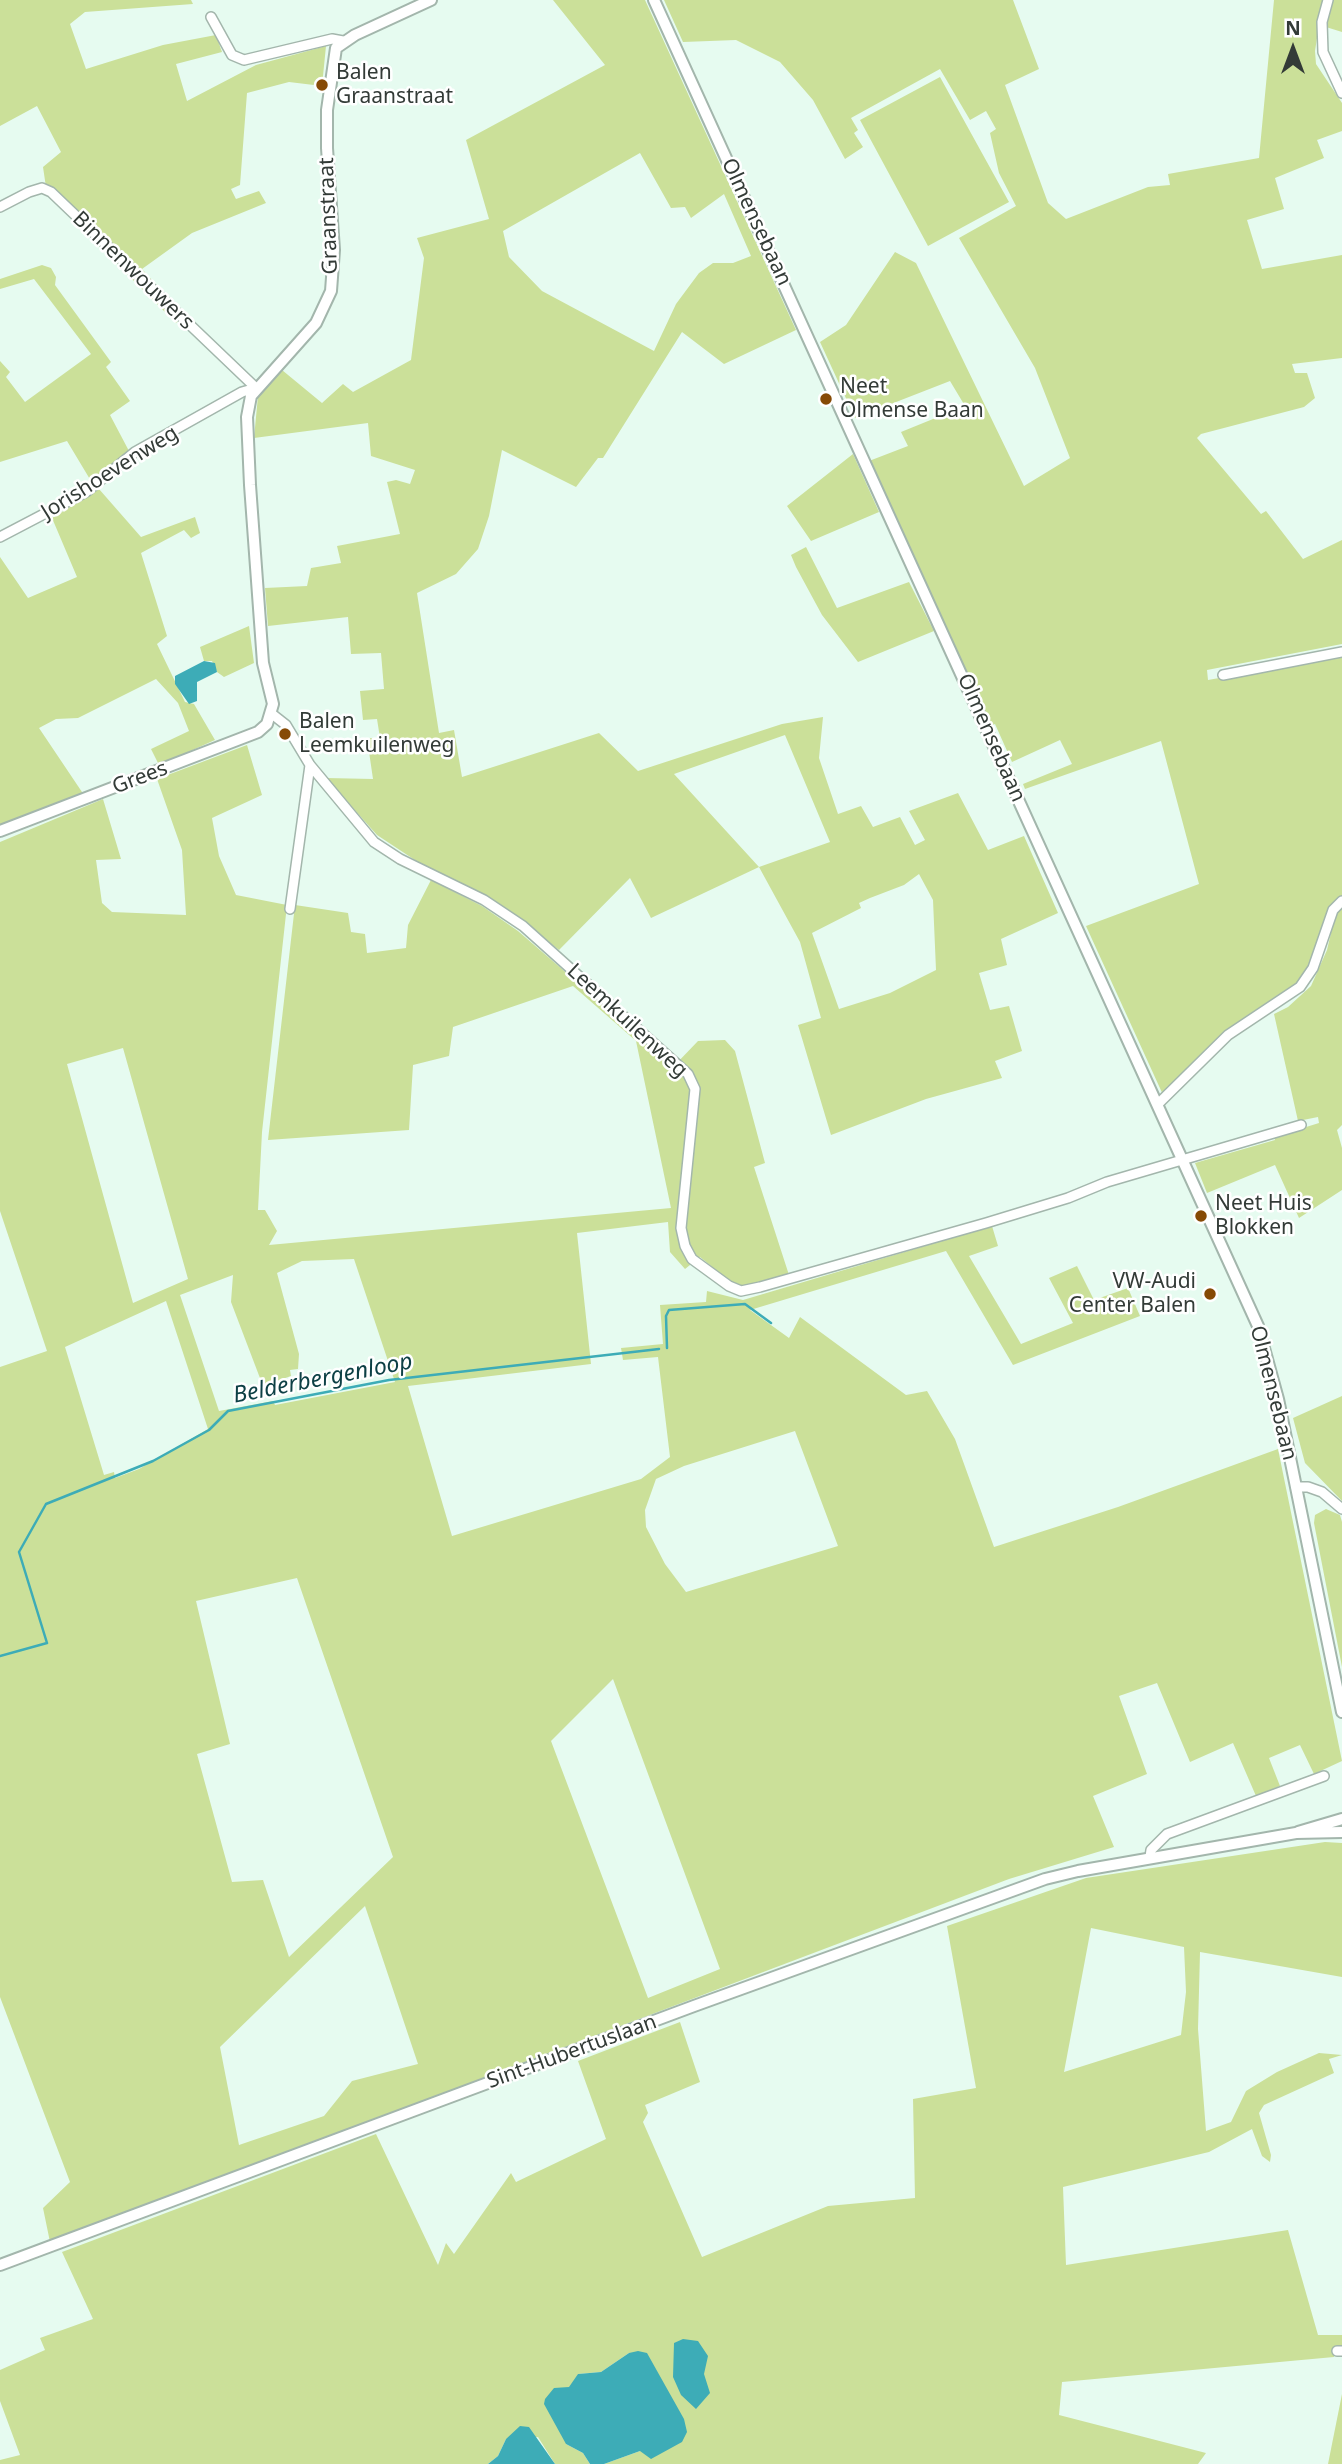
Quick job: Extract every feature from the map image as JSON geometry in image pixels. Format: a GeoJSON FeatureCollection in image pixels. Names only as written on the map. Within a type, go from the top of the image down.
{"type":"FeatureCollection","features":[{"type":"Feature","properties":{"kind":"street"},"geometry":{"type":"LineString","coordinates":[[211,16],[232,55],[244,60],[332,39],[343,41],[431,0]]}},
{"type":"Feature","properties":{"kind":"street","name":"Olmensebaan"},"geometry":{"type":"LineString","coordinates":[[654,0],[1258,1326],[1278,1399],[1342,1712]]}},
{"type":"Feature","properties":{"kind":"street"},"geometry":{"type":"LineString","coordinates":[[1328,0],[1322,22],[1323,52],[1342,93]]}},
{"type":"Feature","properties":{"kind":"street","name":"Graanstraat"},"geometry":{"type":"LineString","coordinates":[[272,713],[273,704],[263,663],[247,417],[251,396],[256,388],[316,323],[331,291],[334,250],[327,110],[332,60],[336,48],[343,41]]}},
{"type":"Feature","properties":{"kind":"street","name":"Binnenwouwers"},"geometry":{"type":"LineString","coordinates":[[0,207],[41,188],[51,192],[256,388]]}},
{"type":"Feature","properties":{"kind":"street","name":"Jorishoevenweg"},"geometry":{"type":"LineString","coordinates":[[0,537],[86,492],[135,453],[242,392],[256,388]]}},
{"type":"Feature","properties":{"kind":"street"},"geometry":{"type":"LineString","coordinates":[[1223,674],[1342,652]]}},
{"type":"Feature","properties":{"kind":"street","name":"Leemkuilenweg"},"geometry":{"type":"LineString","coordinates":[[272,713],[286,725],[310,765],[374,842],[400,859],[484,900],[523,926],[688,1074],[695,1089],[681,1228],[685,1246],[692,1259],[729,1286],[741,1291],[986,1223],[1068,1198],[1107,1182],[1301,1125]]}},
{"type":"Feature","properties":{"kind":"street","name":"Grees"},"geometry":{"type":"LineString","coordinates":[[0,831],[258,732],[272,713]]}},
{"type":"Feature","properties":{"kind":"street"},"geometry":{"type":"LineString","coordinates":[[290,909],[310,765]]}},
{"type":"Feature","properties":{"kind":"street"},"geometry":{"type":"LineString","coordinates":[[1158,1104],[1227,1035],[1300,987],[1313,968],[1333,910],[1342,901]]}},
{"type":"Feature","properties":{"kind":"street","name":"Olmensebaan"},"geometry":{"type":"LineString","coordinates":[[1296,1487],[1308,1486],[1322,1492],[1342,1509]]}},
{"type":"Feature","properties":{"kind":"street"},"geometry":{"type":"LineString","coordinates":[[1150,1857],[1151,1850],[1167,1834],[1324,1776]]}},
{"type":"Feature","properties":{"kind":"street","name":"Sint-Hubertuslaan"},"geometry":{"type":"LineString","coordinates":[[0,2265],[1006,1892],[1078,1871],[1296,1833],[1342,1819]]}},
{"type":"Feature","properties":{"kind":"street","name":"Sint-Hubertuslaan"},"geometry":{"type":"LineString","coordinates":[[1296,1833],[1342,1832]]}},
{"type":"Feature","properties":{"kind":"green space"},"geometry":{"type":"Polygon","coordinates":[[[0,0],[191,0],[193,4],[85,12],[70,24],[86,69],[163,45],[216,35],[222,52],[176,64],[187,101],[256,65],[326,46],[322,86],[289,82],[247,93],[240,185],[231,189],[236,199],[259,191],[266,203],[192,233],[142,269],[184,315],[176,323],[47,194],[43,167],[61,152],[37,106],[0,126],[0,0]]]}},
{"type":"Feature","properties":{"kind":"green space"},"geometry":{"type":"Polygon","coordinates":[[[553,0],[645,0],[796,330],[724,364],[682,332],[603,458],[598,458],[576,487],[502,450],[489,516],[478,549],[456,574],[417,593],[439,733],[454,730],[462,777],[599,733],[638,771],[782,724],[823,717],[819,758],[838,814],[861,806],[873,827],[900,817],[915,845],[925,840],[909,811],[958,793],[988,850],[1024,836],[1058,913],[1001,939],[1007,965],[979,973],[990,1010],[1009,1006],[1022,1051],[995,1061],[1002,1078],[926,1099],[831,1135],[798,1025],[821,1018],[800,942],[759,867],[651,918],[630,878],[559,950],[517,917],[427,868],[377,835],[326,778],[373,779],[367,738],[380,738],[377,719],[363,720],[360,691],[384,689],[381,653],[351,654],[348,617],[268,626],[265,588],[307,586],[311,568],[341,563],[337,546],[400,534],[387,482],[396,480],[410,484],[415,470],[371,456],[368,423],[254,438],[258,396],[282,370],[322,403],[343,384],[353,392],[411,360],[424,258],[417,238],[489,219],[466,140],[605,65],[553,0]],[[640,153],[503,231],[509,257],[542,291],[654,351],[676,304],[699,273],[713,263],[733,263],[751,256],[724,194],[691,218],[685,207],[671,208],[640,153]],[[785,735],[674,774],[759,867],[830,842],[785,735]],[[919,874],[904,885],[859,903],[861,908],[812,933],[839,1009],[890,993],[936,970],[933,900],[919,874]]]}},
{"type":"Feature","properties":{"kind":"green space"},"geometry":{"type":"Polygon","coordinates":[[[664,0],[1013,0],[1039,69],[1005,85],[1048,203],[1066,219],[1148,187],[1170,185],[1168,174],[1259,158],[1274,0],[1323,0],[1315,51],[1316,64],[1342,103],[1342,131],[1317,140],[1324,158],[1275,178],[1284,209],[1247,220],[1262,269],[1342,255],[1342,358],[1292,364],[1295,373],[1307,373],[1315,398],[1304,407],[1201,434],[1197,438],[1261,514],[1266,511],[1303,559],[1342,540],[1342,644],[1207,670],[1208,680],[1342,656],[1342,1125],[1337,1130],[1342,1148],[1342,1190],[1299,1218],[1275,1165],[1207,1193],[1195,1163],[1275,1140],[1274,1137],[1319,1123],[1318,1117],[1298,1121],[1274,1014],[1288,1007],[1311,986],[1327,950],[1334,920],[1299,984],[1239,1024],[1164,1097],[1086,926],[1199,884],[1161,741],[1025,789],[1023,784],[1072,764],[1060,740],[1012,762],[995,724],[990,726],[869,461],[908,446],[901,432],[965,406],[950,381],[855,418],[820,342],[846,325],[895,252],[916,263],[1024,486],[1070,458],[1035,368],[959,238],[1016,206],[999,173],[990,133],[996,129],[986,111],[970,120],[940,69],[851,118],[858,130],[854,133],[863,147],[845,159],[813,100],[780,62],[736,40],[683,42],[664,0]]]}},
{"type":"Feature","properties":{"kind":"green space"},"geometry":{"type":"Polygon","coordinates":[[[1332,0],[1342,0],[1342,32],[1326,27],[1332,0]]]}},
{"type":"Feature","properties":{"kind":"green space"},"geometry":{"type":"Polygon","coordinates":[[[940,77],[1009,202],[928,246],[860,120],[940,77]]]}},
{"type":"Feature","properties":{"kind":"green space"},"geometry":{"type":"Polygon","coordinates":[[[42,265],[51,268],[56,277],[55,285],[111,362],[106,367],[130,401],[110,415],[129,451],[91,481],[67,441],[0,462],[0,361],[10,372],[6,377],[25,402],[91,354],[34,279],[0,289],[0,279],[42,265]]]}},
{"type":"Feature","properties":{"kind":"green space"},"geometry":{"type":"Polygon","coordinates":[[[853,454],[879,512],[811,541],[787,506],[853,454]]]}},
{"type":"Feature","properties":{"kind":"green space"},"geometry":{"type":"Polygon","coordinates":[[[99,489],[141,537],[195,517],[200,533],[191,538],[184,530],[141,553],[167,636],[157,644],[185,702],[194,704],[215,740],[159,765],[151,749],[189,731],[178,703],[156,679],[78,718],[56,719],[39,728],[84,795],[0,827],[0,557],[28,598],[77,577],[52,518],[99,489]]]}},
{"type":"Feature","properties":{"kind":"green space"},"geometry":{"type":"Polygon","coordinates":[[[806,547],[837,608],[909,582],[934,631],[858,662],[822,615],[796,567],[791,555],[806,547]]]}},
{"type":"Feature","properties":{"kind":"green space"},"geometry":{"type":"Polygon","coordinates":[[[249,626],[254,663],[224,677],[217,672],[212,661],[204,661],[200,647],[249,626]]]}},
{"type":"Feature","properties":{"kind":"green space"},"geometry":{"type":"Polygon","coordinates":[[[247,745],[262,795],[212,818],[219,856],[236,895],[287,905],[262,1132],[258,1210],[265,1210],[277,1231],[269,1245],[671,1208],[636,1041],[573,986],[453,1027],[449,1056],[413,1065],[409,1130],[268,1140],[295,905],[348,913],[351,932],[365,934],[367,953],[406,948],[408,925],[431,880],[482,906],[518,931],[674,1066],[698,1041],[725,1040],[735,1051],[765,1163],[754,1167],[789,1275],[750,1286],[740,1286],[700,1257],[685,1269],[670,1252],[668,1222],[577,1233],[591,1364],[408,1386],[452,1536],[641,1479],[670,1457],[658,1357],[623,1360],[621,1348],[663,1344],[660,1305],[706,1302],[707,1291],[743,1300],[992,1226],[998,1246],[969,1256],[1021,1344],[1073,1323],[1049,1278],[1077,1266],[1094,1300],[1128,1288],[1140,1316],[1013,1365],[946,1251],[750,1310],[789,1338],[800,1317],[906,1395],[927,1391],[955,1439],[994,1547],[1118,1507],[1278,1449],[1342,1761],[1314,1774],[1300,1745],[1269,1758],[1280,1786],[1256,1796],[1233,1743],[1190,1762],[1157,1683],[1119,1696],[1147,1774],[1093,1796],[1114,1847],[1009,1879],[50,2242],[43,2208],[70,2182],[0,1997],[0,1367],[47,1351],[0,1211],[0,842],[103,799],[121,859],[96,860],[102,903],[112,912],[186,915],[182,850],[157,779],[247,745]],[[123,1048],[67,1064],[133,1303],[188,1279],[123,1048]],[[354,1259],[302,1261],[277,1273],[299,1354],[298,1369],[290,1370],[291,1376],[263,1386],[231,1302],[233,1275],[180,1295],[219,1411],[273,1401],[275,1405],[395,1382],[354,1259]],[[166,1301],[65,1347],[104,1475],[114,1472],[115,1478],[139,1469],[208,1429],[166,1301]],[[795,1431],[684,1466],[656,1479],[645,1510],[646,1527],[665,1564],[686,1592],[838,1546],[795,1431]],[[297,1578],[196,1601],[230,1744],[197,1754],[232,1882],[263,1880],[289,1957],[393,1857],[297,1578]],[[613,1679],[551,1741],[648,1998],[720,1969],[613,1679]],[[365,1906],[220,2047],[239,2145],[324,2116],[352,2081],[418,2064],[365,1906]]]}},
{"type":"Feature","properties":{"kind":"green space"},"geometry":{"type":"Polygon","coordinates":[[[1342,1396],[1342,1501],[1305,1463],[1293,1418],[1342,1396]]]}},
{"type":"Feature","properties":{"kind":"green space"},"geometry":{"type":"Polygon","coordinates":[[[1326,1509],[1340,1515],[1342,1522],[1342,1667],[1314,1523],[1315,1515],[1326,1509]]]}},
{"type":"Feature","properties":{"kind":"green space"},"geometry":{"type":"Polygon","coordinates":[[[1325,1842],[1342,1843],[1342,1977],[1200,1952],[1198,2029],[1206,2131],[1231,2122],[1246,2091],[1277,2072],[1319,2053],[1342,2055],[1329,2059],[1334,2073],[1264,2105],[1259,2113],[1271,2155],[1270,2162],[1262,2156],[1252,2129],[1209,2152],[1063,2187],[1066,2265],[1288,2230],[1318,2335],[1342,2335],[1342,2346],[1335,2347],[1334,2357],[1062,2382],[1059,2415],[1206,2453],[1198,2464],[604,2464],[640,2451],[629,2353],[601,2372],[578,2374],[566,2444],[583,2453],[590,2464],[555,2464],[538,2437],[506,2439],[498,2456],[488,2464],[0,2464],[0,2460],[20,2455],[0,2401],[0,2370],[45,2350],[40,2338],[93,2319],[62,2252],[376,2134],[438,2265],[446,2243],[454,2254],[511,2173],[516,2182],[606,2139],[578,2061],[680,2022],[700,2082],[645,2105],[648,2113],[643,2122],[702,2257],[828,2206],[915,2198],[913,2099],[976,2088],[947,1926],[1086,1878],[1325,1842]],[[1091,1928],[1064,2072],[1181,2035],[1186,1992],[1184,1947],[1091,1928]]]}},
{"type":"Feature","properties":{"kind":"green space"},"geometry":{"type":"Polygon","coordinates":[[[1342,2394],[1342,2464],[1328,2464],[1342,2394]]]}},
{"type":"Feature","properties":{"kind":"water"},"geometry":{"type":"Polygon","coordinates":[[[204,661],[215,663],[217,672],[197,682],[197,701],[189,704],[175,684],[175,676],[204,661]]]}},
{"type":"Feature","properties":{"kind":"water"},"geometry":{"type":"Polygon","coordinates":[[[683,2339],[698,2341],[708,2356],[704,2374],[710,2393],[696,2409],[681,2395],[673,2377],[674,2343],[683,2339]]]}},
{"type":"Feature","properties":{"kind":"water"},"geometry":{"type":"Polygon","coordinates":[[[629,2353],[647,2353],[684,2419],[687,2432],[682,2442],[651,2459],[640,2451],[604,2464],[590,2464],[583,2453],[566,2444],[544,2404],[545,2399],[554,2388],[569,2387],[578,2374],[601,2372],[629,2353]]]}},
{"type":"Feature","properties":{"kind":"water"},"geometry":{"type":"Polygon","coordinates":[[[520,2426],[529,2427],[555,2464],[488,2464],[498,2456],[506,2439],[520,2426]]]}},
{"type":"Feature","properties":{"kind":"waterway","name":"Belderbergenloop"},"geometry":{"type":"LineString","coordinates":[[667,1348],[666,1316],[669,1310],[745,1304],[771,1323]]}},
{"type":"Feature","properties":{"kind":"waterway","name":"Belderbergenloop"},"geometry":{"type":"LineString","coordinates":[[0,1656],[47,1643],[19,1552],[46,1504],[153,1461],[209,1430],[228,1411],[389,1380],[659,1349]]}},
{"type":"Feature","properties":{"kind":"place","name":"Balen Graanstraat"},"geometry":{"type":"Point","coordinates":[322,85]}},
{"type":"Feature","properties":{"kind":"place","name":"Neet Olmense Baan"},"geometry":{"type":"Point","coordinates":[826,399]}},
{"type":"Feature","properties":{"kind":"place","name":"Balen Leemkuilenweg"},"geometry":{"type":"Point","coordinates":[285,734]}},
{"type":"Feature","properties":{"kind":"place","name":"Neet Huis Blokken"},"geometry":{"type":"Point","coordinates":[1201,1216]}},
{"type":"Feature","properties":{"kind":"place","name":"VW-Audi Center Balen"},"geometry":{"type":"Point","coordinates":[1210,1294]}}]}
